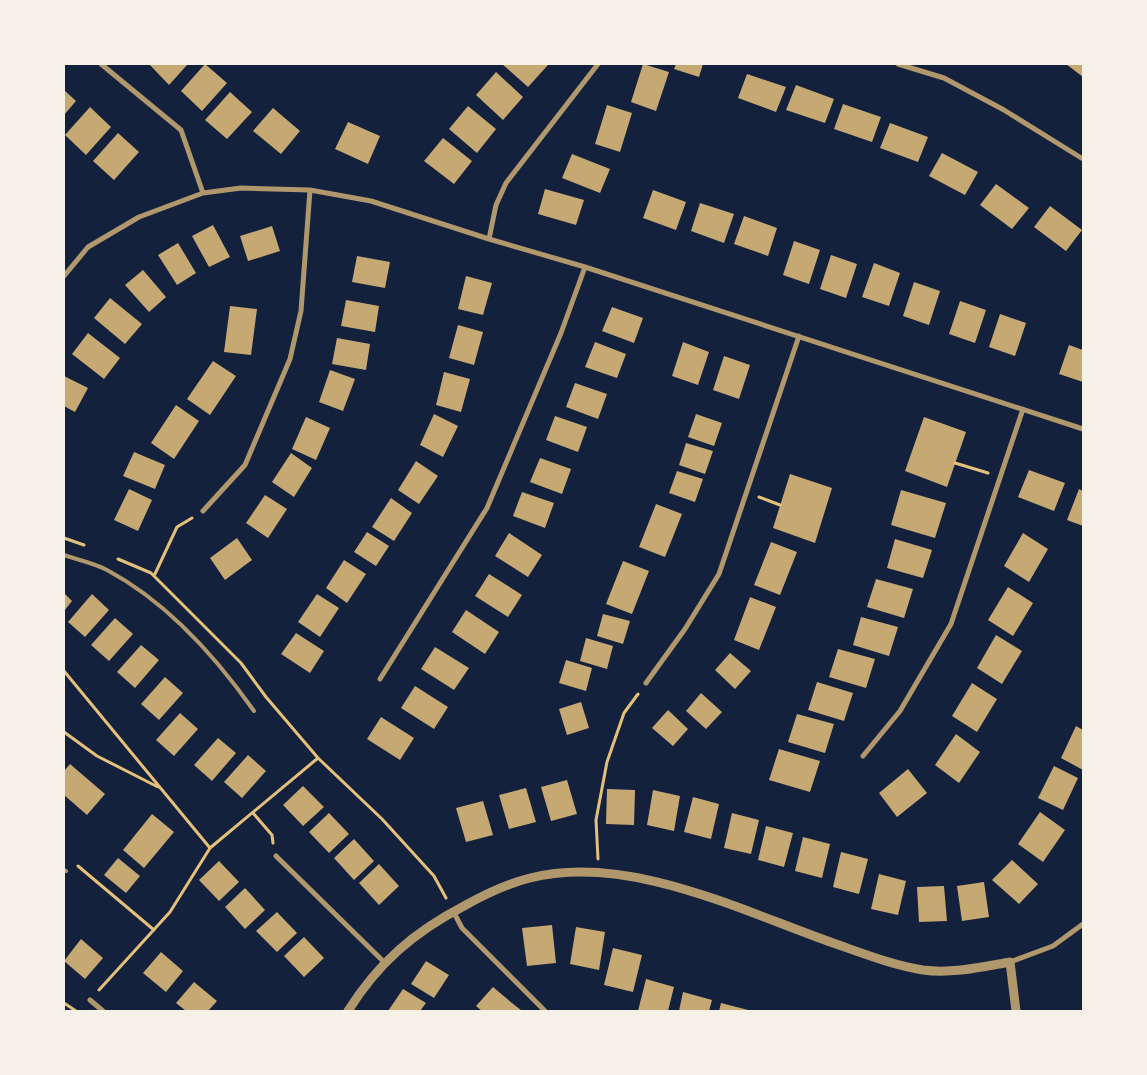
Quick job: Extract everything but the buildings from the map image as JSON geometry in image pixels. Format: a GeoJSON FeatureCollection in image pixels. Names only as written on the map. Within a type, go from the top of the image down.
{"type":"FeatureCollection","features":[{"type":"Feature","properties":{"kind":"street"},"geometry":{"type":"LineString","coordinates":[[101,64],[181,130],[203,194]]}},
{"type":"Feature","properties":{"kind":"street"},"geometry":{"type":"LineString","coordinates":[[490,239],[496,205],[506,182],[598,64]]}},
{"type":"Feature","properties":{"kind":"street"},"geometry":{"type":"LineString","coordinates":[[898,64],[944,78],[1004,110],[1083,159]]}},
{"type":"Feature","properties":{"kind":"street"},"geometry":{"type":"LineString","coordinates":[[64,276],[88,247],[139,217],[203,194],[240,188],[310,190],[371,201],[584,267],[1083,429]]}},
{"type":"Feature","properties":{"kind":"street"},"geometry":{"type":"LineString","coordinates":[[203,511],[245,465],[290,359],[301,311],[310,190]]}},
{"type":"Feature","properties":{"kind":"street"},"geometry":{"type":"LineString","coordinates":[[380,679],[488,508],[561,333],[584,267]]}},
{"type":"Feature","properties":{"kind":"street"},"geometry":{"type":"LineString","coordinates":[[646,683],[685,629],[719,574],[799,336]]}},
{"type":"Feature","properties":{"kind":"street"},"geometry":{"type":"LineString","coordinates":[[863,756],[900,711],[951,624],[1023,409]]}},
{"type":"Feature","properties":{"kind":"street"},"geometry":{"type":"LineString","coordinates":[[276,856],[384,962]]}},
{"type":"Feature","properties":{"kind":"street"},"geometry":{"type":"LineString","coordinates":[[348,1011],[384,962],[414,936],[453,912],[505,885],[532,877],[574,873],[650,880],[704,895],[877,959],[924,970],[967,970],[1010,962],[1053,946],[1083,924]]}},
{"type":"Feature","properties":{"kind":"street"},"geometry":{"type":"LineString","coordinates":[[453,912],[462,928],[545,1011]]}},
{"type":"Feature","properties":{"kind":"street"},"geometry":{"type":"LineString","coordinates":[[1010,962],[1016,1011]]}},
{"type":"Feature","properties":{"kind":"street"},"geometry":{"type":"LineString","coordinates":[[90,1000],[103,1011]]}},
{"type":"Feature","properties":{"kind":"lane"},"geometry":{"type":"LineString","coordinates":[[64,555],[106,570],[166,610],[229,676],[254,711]]}},
{"type":"Feature","properties":{"kind":"path"},"geometry":{"type":"LineString","coordinates":[[955,463],[1001,476]]}},
{"type":"Feature","properties":{"kind":"path"},"geometry":{"type":"LineString","coordinates":[[747,492],[780,505]]}},
{"type":"Feature","properties":{"kind":"path"},"geometry":{"type":"LineString","coordinates":[[154,576],[177,527],[203,511]]}},
{"type":"Feature","properties":{"kind":"path"},"geometry":{"type":"LineString","coordinates":[[64,671],[210,848]]}},
{"type":"Feature","properties":{"kind":"path"},"geometry":{"type":"LineString","coordinates":[[598,874],[596,820],[607,762],[624,713],[646,683]]}},
{"type":"Feature","properties":{"kind":"path"},"geometry":{"type":"LineString","coordinates":[[266,697],[318,758],[382,819],[434,876],[453,912]]}},
{"type":"Feature","properties":{"kind":"path"},"geometry":{"type":"LineString","coordinates":[[64,732],[97,756],[161,788]]}},
{"type":"Feature","properties":{"kind":"path"},"geometry":{"type":"LineString","coordinates":[[90,1000],[170,912],[210,848],[318,758]]}},
{"type":"Feature","properties":{"kind":"path"},"geometry":{"type":"LineString","coordinates":[[253,813],[272,835],[276,856]]}},
{"type":"Feature","properties":{"kind":"path"},"geometry":{"type":"LineString","coordinates":[[65,871],[73,862],[154,930]]}},
{"type":"Feature","properties":{"kind":"path"},"geometry":{"type":"LineString","coordinates":[[64,1003],[76,1011]]}}]}
